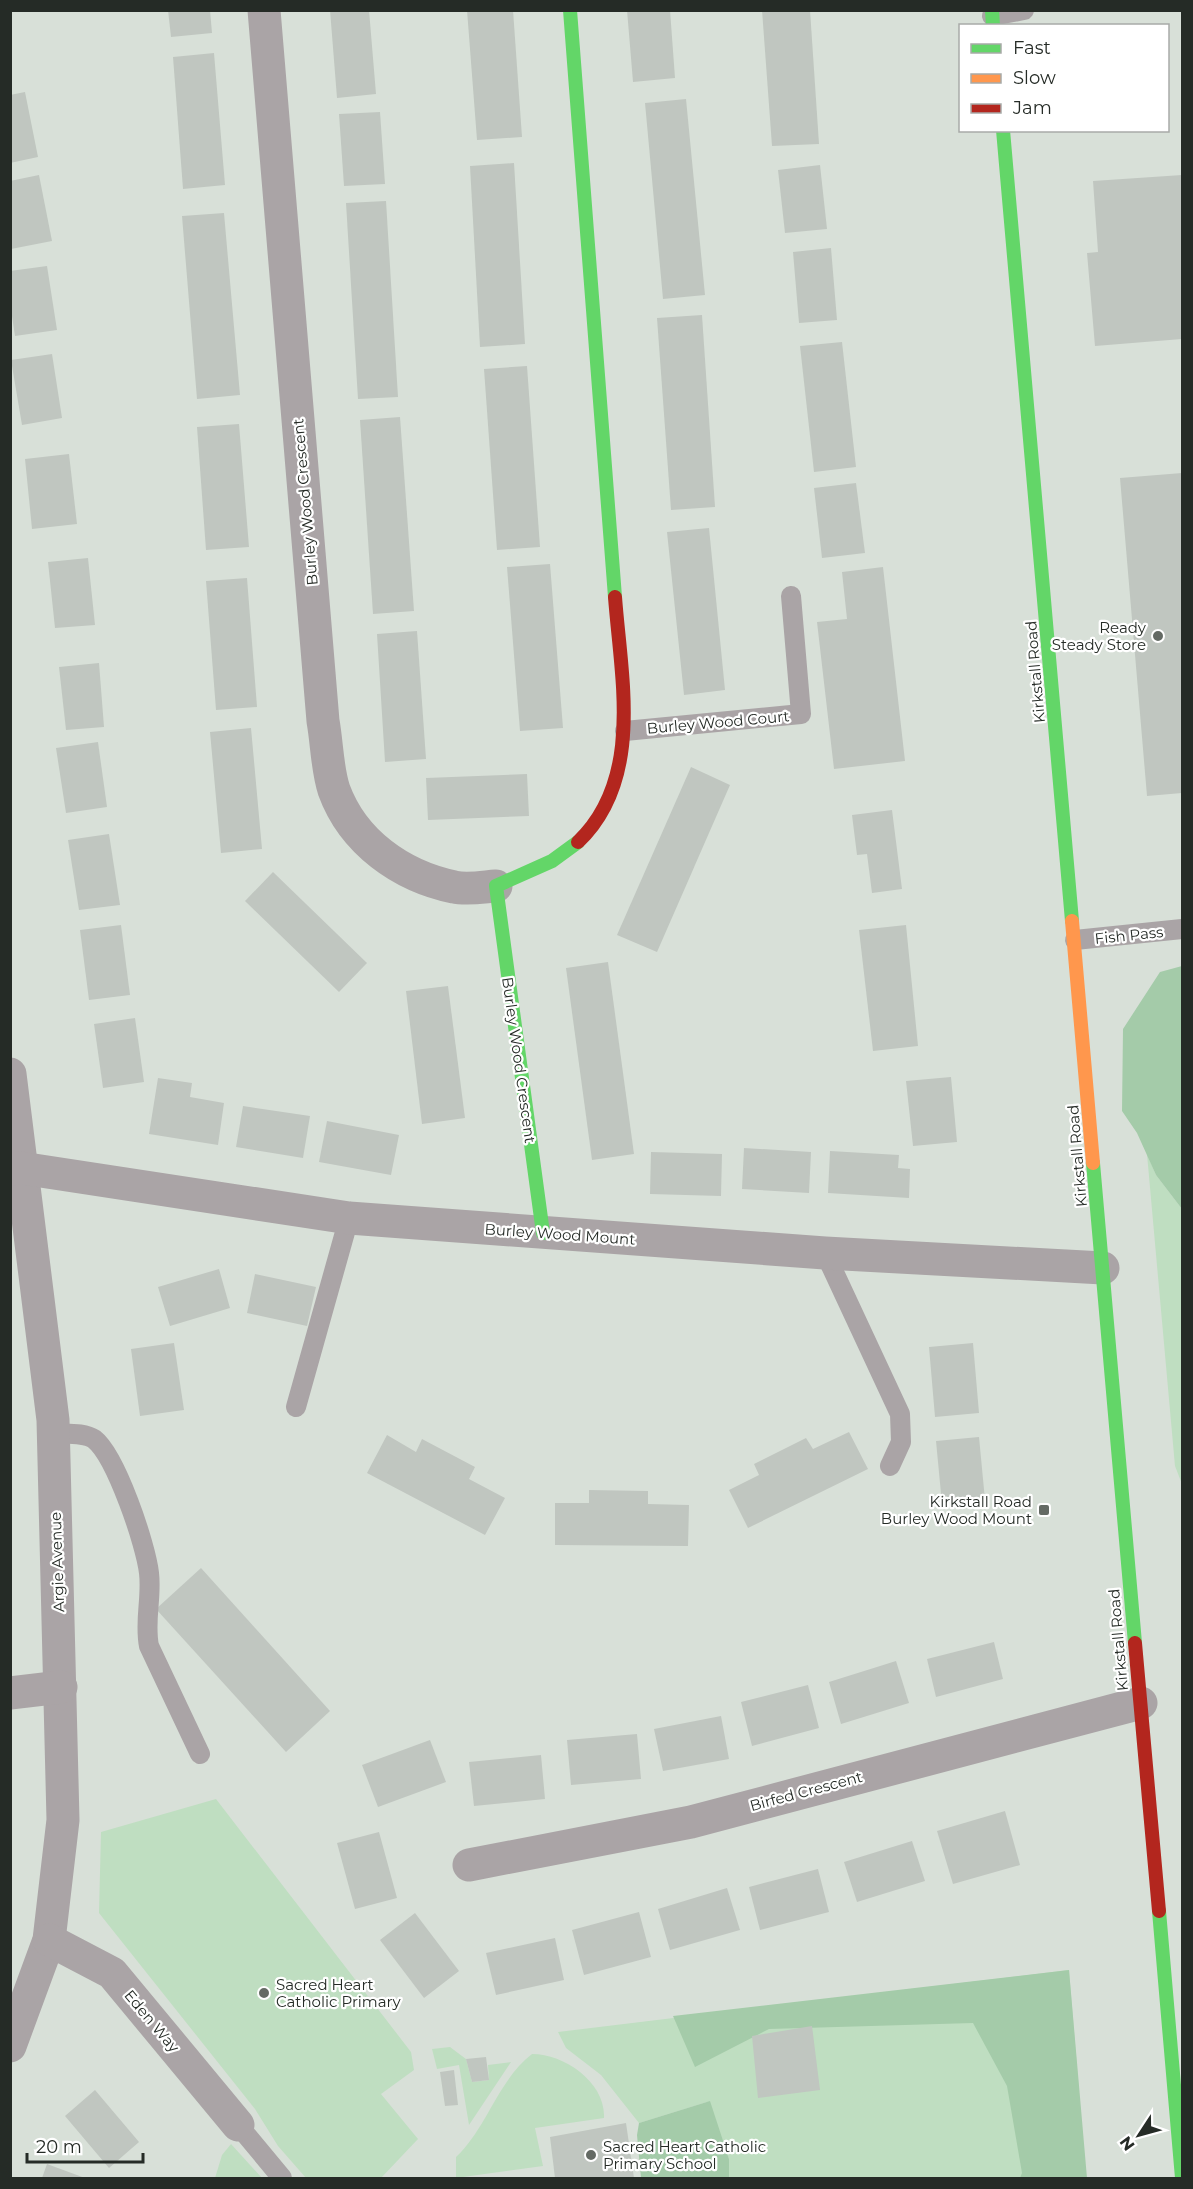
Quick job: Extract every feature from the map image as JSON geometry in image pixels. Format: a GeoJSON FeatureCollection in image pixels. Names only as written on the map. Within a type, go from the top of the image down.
{"type":"FeatureCollection","features":[{"type":"Feature","properties":{"kind":"main road","name":"Burley Wood Crescent"},"geometry":{"type":"LineString","coordinates":[[543,1233],[496,886],[538,871],[567,854],[587,836],[606,810],[619,772],[624,730],[570,10]]}},
{"type":"Feature","properties":{"kind":"main road","name":"Kirkstall Road"},"geometry":{"type":"LineString","coordinates":[[1003,132],[1182,2178]]}},
{"type":"Feature","properties":{"kind":"street","name":"Burley Wood Crescent"},"geometry":{"type":"LineString","coordinates":[[264,10],[323,721],[334,789],[352,825],[382,857],[416,875],[456,888],[496,886]]}},
{"type":"Feature","properties":{"kind":"street","name":"Argie Avenue"},"geometry":{"type":"LineString","coordinates":[[10,1074],[16,1168],[54,1433],[63,1820],[49,1940],[10,2046]]}},
{"type":"Feature","properties":{"kind":"street","name":"Burley Wood Mount"},"geometry":{"type":"LineString","coordinates":[[16,1168],[349,1218],[825,1253],[1103,1268]]}},
{"type":"Feature","properties":{"kind":"street"},"geometry":{"type":"LineString","coordinates":[[10,1693],[61,1687]]}},
{"type":"Feature","properties":{"kind":"street","name":"Birfed Crescent"},"geometry":{"type":"LineString","coordinates":[[469,1865],[691,1822],[1141,1703]]}},
{"type":"Feature","properties":{"kind":"street","name":"Eden Way"},"geometry":{"type":"LineString","coordinates":[[49,1940],[112,1973],[238,2124]]}},
{"type":"Feature","properties":{"kind":"lane"},"geometry":{"type":"LineString","coordinates":[[992,17],[1024,10]]}},
{"type":"Feature","properties":{"kind":"lane","name":"Burley Wood Court"},"geometry":{"type":"LineString","coordinates":[[624,730],[801,714],[791,596]]}},
{"type":"Feature","properties":{"kind":"lane","name":"Fish Pass"},"geometry":{"type":"LineString","coordinates":[[1075,940],[1182,929]]}},
{"type":"Feature","properties":{"kind":"lane"},"geometry":{"type":"LineString","coordinates":[[296,1407],[349,1218]]}},
{"type":"Feature","properties":{"kind":"lane"},"geometry":{"type":"LineString","coordinates":[[825,1253],[900,1414],[901,1442],[890,1466]]}},
{"type":"Feature","properties":{"kind":"lane"},"geometry":{"type":"LineString","coordinates":[[54,1433],[93,1438],[104,1449],[117,1475],[145,1549],[150,1574],[146,1628],[149,1646],[200,1754]]}},
{"type":"Feature","properties":{"kind":"lane"},"geometry":{"type":"LineString","coordinates":[[238,2124],[282,2178]]}},
{"type":"Feature","properties":{"kind":"green space"},"geometry":{"type":"Polygon","coordinates":[[[1182,966],[1182,1209],[1156,1175],[1137,1133],[1122,1111],[1123,1029],[1160,972],[1182,966]]]}},
{"type":"Feature","properties":{"kind":"green space"},"geometry":{"type":"Polygon","coordinates":[[[1147,1154],[1156,1175],[1182,1209],[1182,1484],[1175,1466],[1147,1154]]]}},
{"type":"Feature","properties":{"kind":"green space"},"geometry":{"type":"Polygon","coordinates":[[[216,1799],[411,2052],[414,2070],[381,2094],[418,2139],[381,2178],[306,2178],[278,2146],[255,2109],[99,1913],[101,1832],[216,1799]]]}},
{"type":"Feature","properties":{"kind":"green space"},"geometry":{"type":"Polygon","coordinates":[[[1069,1970],[1086,2178],[729,2178],[729,2159],[707,2102],[639,2123],[601,2075],[566,2048],[558,2032],[1069,1970]]]}},
{"type":"Feature","properties":{"kind":"green space"},"geometry":{"type":"Polygon","coordinates":[[[1069,1970],[1087,2178],[1020,2178],[1022,2173],[1007,2086],[973,2023],[769,2029],[695,2067],[673,2016],[1069,1970]]]}},
{"type":"Feature","properties":{"kind":"green space"},"geometry":{"type":"Polygon","coordinates":[[[450,2047],[466,2059],[472,2082],[489,2080],[488,2065],[511,2062],[469,2125],[459,2065],[437,2069],[432,2049],[450,2047]]]}},
{"type":"Feature","properties":{"kind":"green space"},"geometry":{"type":"Polygon","coordinates":[[[532,2054],[557,2059],[581,2073],[598,2093],[603,2105],[604,2118],[535,2128],[543,2166],[456,2178],[456,2157],[476,2132],[510,2077],[532,2054]]]}},
{"type":"Feature","properties":{"kind":"green space"},"geometry":{"type":"Polygon","coordinates":[[[710,2101],[729,2159],[729,2178],[641,2178],[637,2135],[639,2123],[710,2101]]]}},
{"type":"Feature","properties":{"kind":"green space"},"geometry":{"type":"Polygon","coordinates":[[[231,2144],[262,2178],[215,2178],[222,2155],[231,2144]]]}},
{"type":"Feature","properties":{"kind":"building"},"geometry":{"type":"Polygon","coordinates":[[[168,10],[210,10],[212,33],[171,37],[168,10]]]}},
{"type":"Feature","properties":{"kind":"building"},"geometry":{"type":"Polygon","coordinates":[[[330,10],[369,10],[376,94],[337,98],[330,10]]]}},
{"type":"Feature","properties":{"kind":"building"},"geometry":{"type":"Polygon","coordinates":[[[467,10],[513,10],[522,137],[477,140],[467,10]]]}},
{"type":"Feature","properties":{"kind":"building"},"geometry":{"type":"Polygon","coordinates":[[[627,10],[670,10],[675,78],[633,82],[627,10]]]}},
{"type":"Feature","properties":{"kind":"building"},"geometry":{"type":"Polygon","coordinates":[[[762,10],[810,10],[819,144],[772,146],[762,10]]]}},
{"type":"Feature","properties":{"kind":"building"},"geometry":{"type":"Polygon","coordinates":[[[214,53],[225,185],[183,189],[173,57],[214,53]]]}},
{"type":"Feature","properties":{"kind":"building"},"geometry":{"type":"Polygon","coordinates":[[[25,92],[38,157],[10,163],[10,95],[25,92]]]}},
{"type":"Feature","properties":{"kind":"building"},"geometry":{"type":"Polygon","coordinates":[[[686,99],[705,295],[663,299],[645,103],[686,99]]]}},
{"type":"Feature","properties":{"kind":"building"},"geometry":{"type":"Polygon","coordinates":[[[380,112],[385,184],[344,186],[339,114],[380,112]]]}},
{"type":"Feature","properties":{"kind":"building"},"geometry":{"type":"Polygon","coordinates":[[[514,163],[525,344],[480,347],[470,166],[514,163]]]}},
{"type":"Feature","properties":{"kind":"building"},"geometry":{"type":"Polygon","coordinates":[[[820,165],[827,229],[785,233],[778,170],[820,165]]]}},
{"type":"Feature","properties":{"kind":"building"},"geometry":{"type":"Polygon","coordinates":[[[39,175],[52,241],[11,249],[10,181],[39,175]]]}},
{"type":"Feature","properties":{"kind":"building"},"geometry":{"type":"Polygon","coordinates":[[[1182,175],[1182,339],[1095,346],[1087,253],[1098,252],[1093,181],[1182,175]]]}},
{"type":"Feature","properties":{"kind":"building"},"geometry":{"type":"Polygon","coordinates":[[[386,201],[398,397],[358,399],[346,203],[386,201]]]}},
{"type":"Feature","properties":{"kind":"building"},"geometry":{"type":"Polygon","coordinates":[[[224,213],[240,395],[197,399],[182,216],[224,213]]]}},
{"type":"Feature","properties":{"kind":"building"},"geometry":{"type":"Polygon","coordinates":[[[831,248],[837,320],[799,323],[793,252],[831,248]]]}},
{"type":"Feature","properties":{"kind":"building"},"geometry":{"type":"Polygon","coordinates":[[[47,266],[57,330],[15,336],[10,303],[10,271],[47,266]]]}},
{"type":"Feature","properties":{"kind":"building"},"geometry":{"type":"Polygon","coordinates":[[[702,315],[715,507],[671,510],[657,318],[702,315]]]}},
{"type":"Feature","properties":{"kind":"building"},"geometry":{"type":"Polygon","coordinates":[[[842,342],[856,467],[814,472],[800,346],[842,342]]]}},
{"type":"Feature","properties":{"kind":"building"},"geometry":{"type":"Polygon","coordinates":[[[52,354],[62,418],[22,425],[11,360],[52,354]]]}},
{"type":"Feature","properties":{"kind":"building"},"geometry":{"type":"Polygon","coordinates":[[[527,366],[540,547],[497,550],[484,369],[527,366]]]}},
{"type":"Feature","properties":{"kind":"building"},"geometry":{"type":"Polygon","coordinates":[[[400,417],[414,611],[373,614],[360,420],[400,417]]]}},
{"type":"Feature","properties":{"kind":"building"},"geometry":{"type":"Polygon","coordinates":[[[239,424],[249,547],[206,550],[197,427],[239,424]]]}},
{"type":"Feature","properties":{"kind":"building"},"geometry":{"type":"Polygon","coordinates":[[[69,454],[77,524],[32,529],[25,459],[69,454]]]}},
{"type":"Feature","properties":{"kind":"building","name":"Ready Steady Store"},"geometry":{"type":"Polygon","coordinates":[[[1182,473],[1182,793],[1147,796],[1120,478],[1182,473]]]}},
{"type":"Feature","properties":{"kind":"building"},"geometry":{"type":"Polygon","coordinates":[[[856,483],[865,553],[822,558],[814,488],[856,483]]]}},
{"type":"Feature","properties":{"kind":"building"},"geometry":{"type":"Polygon","coordinates":[[[709,528],[725,690],[684,695],[667,532],[709,528]]]}},
{"type":"Feature","properties":{"kind":"building"},"geometry":{"type":"Polygon","coordinates":[[[88,558],[95,625],[55,628],[48,562],[88,558]]]}},
{"type":"Feature","properties":{"kind":"building"},"geometry":{"type":"Polygon","coordinates":[[[550,564],[563,728],[520,731],[507,567],[550,564]]]}},
{"type":"Feature","properties":{"kind":"building"},"geometry":{"type":"Polygon","coordinates":[[[883,567],[905,761],[834,769],[817,622],[847,619],[842,572],[883,567]]]}},
{"type":"Feature","properties":{"kind":"building"},"geometry":{"type":"Polygon","coordinates":[[[247,578],[257,707],[216,710],[206,581],[247,578]]]}},
{"type":"Feature","properties":{"kind":"building"},"geometry":{"type":"Polygon","coordinates":[[[417,631],[426,759],[385,762],[377,634],[417,631]]]}},
{"type":"Feature","properties":{"kind":"building"},"geometry":{"type":"Polygon","coordinates":[[[99,663],[104,727],[66,730],[59,667],[99,663]]]}},
{"type":"Feature","properties":{"kind":"building"},"geometry":{"type":"Polygon","coordinates":[[[251,728],[262,849],[221,853],[210,732],[251,728]]]}},
{"type":"Feature","properties":{"kind":"building"},"geometry":{"type":"Polygon","coordinates":[[[98,742],[107,807],[66,813],[56,748],[98,742]]]}},
{"type":"Feature","properties":{"kind":"building"},"geometry":{"type":"Polygon","coordinates":[[[691,767],[730,785],[657,952],[617,935],[691,767]]]}},
{"type":"Feature","properties":{"kind":"building"},"geometry":{"type":"Polygon","coordinates":[[[527,774],[529,816],[428,820],[426,778],[527,774]]]}},
{"type":"Feature","properties":{"kind":"building"},"geometry":{"type":"Polygon","coordinates":[[[892,810],[902,889],[872,893],[867,854],[857,855],[852,815],[892,810]]]}},
{"type":"Feature","properties":{"kind":"building"},"geometry":{"type":"Polygon","coordinates":[[[109,834],[120,905],[79,910],[68,840],[109,834]]]}},
{"type":"Feature","properties":{"kind":"building"},"geometry":{"type":"Polygon","coordinates":[[[273,872],[367,963],[339,992],[245,901],[273,872]]]}},
{"type":"Feature","properties":{"kind":"building"},"geometry":{"type":"Polygon","coordinates":[[[121,925],[130,995],[89,1000],[80,930],[121,925]]]}},
{"type":"Feature","properties":{"kind":"building"},"geometry":{"type":"Polygon","coordinates":[[[906,925],[918,1046],[873,1051],[859,930],[906,925]]]}},
{"type":"Feature","properties":{"kind":"building"},"geometry":{"type":"Polygon","coordinates":[[[608,962],[634,1154],[592,1160],[566,968],[608,962]]]}},
{"type":"Feature","properties":{"kind":"building"},"geometry":{"type":"Polygon","coordinates":[[[448,986],[465,1118],[422,1124],[406,991],[448,986]]]}},
{"type":"Feature","properties":{"kind":"building"},"geometry":{"type":"Polygon","coordinates":[[[135,1018],[144,1082],[103,1088],[94,1024],[135,1018]]]}},
{"type":"Feature","properties":{"kind":"building"},"geometry":{"type":"Polygon","coordinates":[[[951,1077],[957,1142],[913,1146],[906,1081],[951,1077]]]}},
{"type":"Feature","properties":{"kind":"building"},"geometry":{"type":"Polygon","coordinates":[[[158,1078],[192,1083],[190,1097],[224,1103],[218,1145],[149,1134],[158,1078]]]}},
{"type":"Feature","properties":{"kind":"building"},"geometry":{"type":"Polygon","coordinates":[[[243,1106],[310,1116],[303,1158],[236,1147],[243,1106]]]}},
{"type":"Feature","properties":{"kind":"building"},"geometry":{"type":"Polygon","coordinates":[[[327,1121],[399,1135],[391,1175],[319,1162],[327,1121]]]}},
{"type":"Feature","properties":{"kind":"building"},"geometry":{"type":"Polygon","coordinates":[[[744,1148],[811,1152],[809,1193],[742,1189],[744,1148]]]}},
{"type":"Feature","properties":{"kind":"building"},"geometry":{"type":"Polygon","coordinates":[[[830,1151],[899,1155],[898,1168],[910,1169],[909,1198],[828,1193],[830,1151]]]}},
{"type":"Feature","properties":{"kind":"building"},"geometry":{"type":"Polygon","coordinates":[[[651,1152],[722,1154],[721,1196],[650,1194],[651,1152]]]}},
{"type":"Feature","properties":{"kind":"building"},"geometry":{"type":"Polygon","coordinates":[[[219,1269],[230,1308],[170,1326],[158,1287],[219,1269]]]}},
{"type":"Feature","properties":{"kind":"building"},"geometry":{"type":"Polygon","coordinates":[[[255,1274],[316,1287],[307,1326],[247,1313],[255,1274]]]}},
{"type":"Feature","properties":{"kind":"building"},"geometry":{"type":"Polygon","coordinates":[[[174,1343],[184,1410],[140,1416],[131,1349],[174,1343]]]}},
{"type":"Feature","properties":{"kind":"building"},"geometry":{"type":"Polygon","coordinates":[[[973,1343],[979,1413],[935,1417],[929,1347],[973,1343]]]}},
{"type":"Feature","properties":{"kind":"building"},"geometry":{"type":"Polygon","coordinates":[[[849,1432],[868,1469],[748,1528],[729,1490],[759,1475],[754,1464],[806,1438],[813,1449],[849,1432]]]}},
{"type":"Feature","properties":{"kind":"building"},"geometry":{"type":"Polygon","coordinates":[[[387,1435],[416,1452],[422,1439],[475,1467],[469,1479],[505,1498],[485,1535],[367,1473],[387,1435]]]}},
{"type":"Feature","properties":{"kind":"building"},"geometry":{"type":"Polygon","coordinates":[[[979,1437],[985,1500],[942,1504],[936,1441],[979,1437]]]}},
{"type":"Feature","properties":{"kind":"building"},"geometry":{"type":"Polygon","coordinates":[[[589,1490],[648,1491],[648,1504],[689,1505],[688,1546],[555,1545],[555,1503],[589,1503],[589,1490]]]}},
{"type":"Feature","properties":{"kind":"building"},"geometry":{"type":"Polygon","coordinates":[[[201,1568],[330,1711],[286,1752],[156,1609],[201,1568]]]}},
{"type":"Feature","properties":{"kind":"building"},"geometry":{"type":"Polygon","coordinates":[[[994,1642],[1003,1679],[936,1697],[927,1659],[994,1642]]]}},
{"type":"Feature","properties":{"kind":"building"},"geometry":{"type":"Polygon","coordinates":[[[896,1661],[909,1703],[841,1724],[829,1682],[896,1661]]]}},
{"type":"Feature","properties":{"kind":"building"},"geometry":{"type":"Polygon","coordinates":[[[808,1685],[819,1728],[752,1746],[741,1702],[808,1685]]]}},
{"type":"Feature","properties":{"kind":"building"},"geometry":{"type":"Polygon","coordinates":[[[721,1716],[729,1759],[663,1771],[654,1729],[721,1716]]]}},
{"type":"Feature","properties":{"kind":"building"},"geometry":{"type":"Polygon","coordinates":[[[637,1734],[641,1779],[571,1785],[567,1740],[637,1734]]]}},
{"type":"Feature","properties":{"kind":"building"},"geometry":{"type":"Polygon","coordinates":[[[430,1740],[446,1782],[378,1807],[362,1765],[430,1740]]]}},
{"type":"Feature","properties":{"kind":"building"},"geometry":{"type":"Polygon","coordinates":[[[541,1755],[545,1799],[474,1806],[469,1762],[541,1755]]]}},
{"type":"Feature","properties":{"kind":"building"},"geometry":{"type":"Polygon","coordinates":[[[1005,1811],[1020,1865],[953,1884],[937,1831],[1005,1811]]]}},
{"type":"Feature","properties":{"kind":"building"},"geometry":{"type":"Polygon","coordinates":[[[379,1832],[397,1898],[355,1909],[337,1843],[379,1832]]]}},
{"type":"Feature","properties":{"kind":"building"},"geometry":{"type":"Polygon","coordinates":[[[912,1841],[925,1881],[857,1902],[844,1862],[912,1841]]]}},
{"type":"Feature","properties":{"kind":"building"},"geometry":{"type":"Polygon","coordinates":[[[818,1869],[829,1912],[760,1930],[749,1887],[818,1869]]]}},
{"type":"Feature","properties":{"kind":"building"},"geometry":{"type":"Polygon","coordinates":[[[727,1888],[740,1930],[670,1950],[658,1909],[727,1888]]]}},
{"type":"Feature","properties":{"kind":"building"},"geometry":{"type":"Polygon","coordinates":[[[639,1912],[651,1957],[584,1975],[572,1930],[639,1912]]]}},
{"type":"Feature","properties":{"kind":"building"},"geometry":{"type":"Polygon","coordinates":[[[415,1913],[459,1971],[424,1998],[380,1940],[415,1913]]]}},
{"type":"Feature","properties":{"kind":"building"},"geometry":{"type":"Polygon","coordinates":[[[555,1938],[564,1980],[496,1995],[486,1953],[555,1938]]]}},
{"type":"Feature","properties":{"kind":"building"},"geometry":{"type":"Polygon","coordinates":[[[812,2026],[820,2090],[758,2098],[752,2036],[812,2026]]]}},
{"type":"Feature","properties":{"kind":"building"},"geometry":{"type":"Polygon","coordinates":[[[486,2057],[489,2080],[472,2082],[466,2059],[486,2057]]]}},
{"type":"Feature","properties":{"kind":"building"},"geometry":{"type":"Polygon","coordinates":[[[454,2070],[458,2105],[445,2106],[440,2072],[454,2070]]]}},
{"type":"Feature","properties":{"kind":"building"},"geometry":{"type":"Polygon","coordinates":[[[95,2090],[139,2142],[109,2168],[65,2116],[95,2090]]]}},
{"type":"Feature","properties":{"kind":"building","name":"Sacred Heart Catholic Primary School"},"geometry":{"type":"Polygon","coordinates":[[[626,2123],[634,2178],[555,2178],[550,2137],[626,2123]]]}},
{"type":"Feature","properties":{"kind":"building"},"geometry":{"type":"Polygon","coordinates":[[[47,2164],[85,2178],[42,2178],[47,2164]]]}},
{"type":"Feature","properties":{"kind":"traffic: fast"},"geometry":{"type":"LineString","coordinates":[[570,10],[615,597]]}},
{"type":"Feature","properties":{"kind":"traffic: fast"},"geometry":{"type":"LineString","coordinates":[[992,10],[993,24]]}},
{"type":"Feature","properties":{"kind":"traffic: fast"},"geometry":{"type":"LineString","coordinates":[[1003,132],[1072,921]]}},
{"type":"Feature","properties":{"kind":"traffic: fast"},"geometry":{"type":"LineString","coordinates":[[543,1233],[496,886],[552,861],[578,842]]}},
{"type":"Feature","properties":{"kind":"traffic: fast"},"geometry":{"type":"LineString","coordinates":[[1093,1163],[1135,1643]]}},
{"type":"Feature","properties":{"kind":"traffic: fast"},"geometry":{"type":"LineString","coordinates":[[1159,1911],[1182,2178]]}},
{"type":"Feature","properties":{"kind":"traffic: slow"},"geometry":{"type":"LineString","coordinates":[[1072,921],[1093,1163]]}},
{"type":"Feature","properties":{"kind":"traffic: jam"},"geometry":{"type":"LineString","coordinates":[[578,842],[599,817],[612,789],[620,758],[624,726],[615,597]]}},
{"type":"Feature","properties":{"kind":"traffic: jam"},"geometry":{"type":"LineString","coordinates":[[1135,1643],[1159,1911]]}},
{"type":"Feature","properties":{"kind":"place","name":"Ready Steady Store"},"geometry":{"type":"Point","coordinates":[1158,636]}},
{"type":"Feature","properties":{"kind":"place","name":"Kirkstall Road Burley Wood Mount"},"geometry":{"type":"Point","coordinates":[1044,1510]}},
{"type":"Feature","properties":{"kind":"place","name":"Sacred Heart Catholic Primary"},"geometry":{"type":"Point","coordinates":[264,1993]}},
{"type":"Feature","properties":{"kind":"place","name":"Sacred Heart Catholic Primary School"},"geometry":{"type":"Point","coordinates":[591,2155]}}]}
